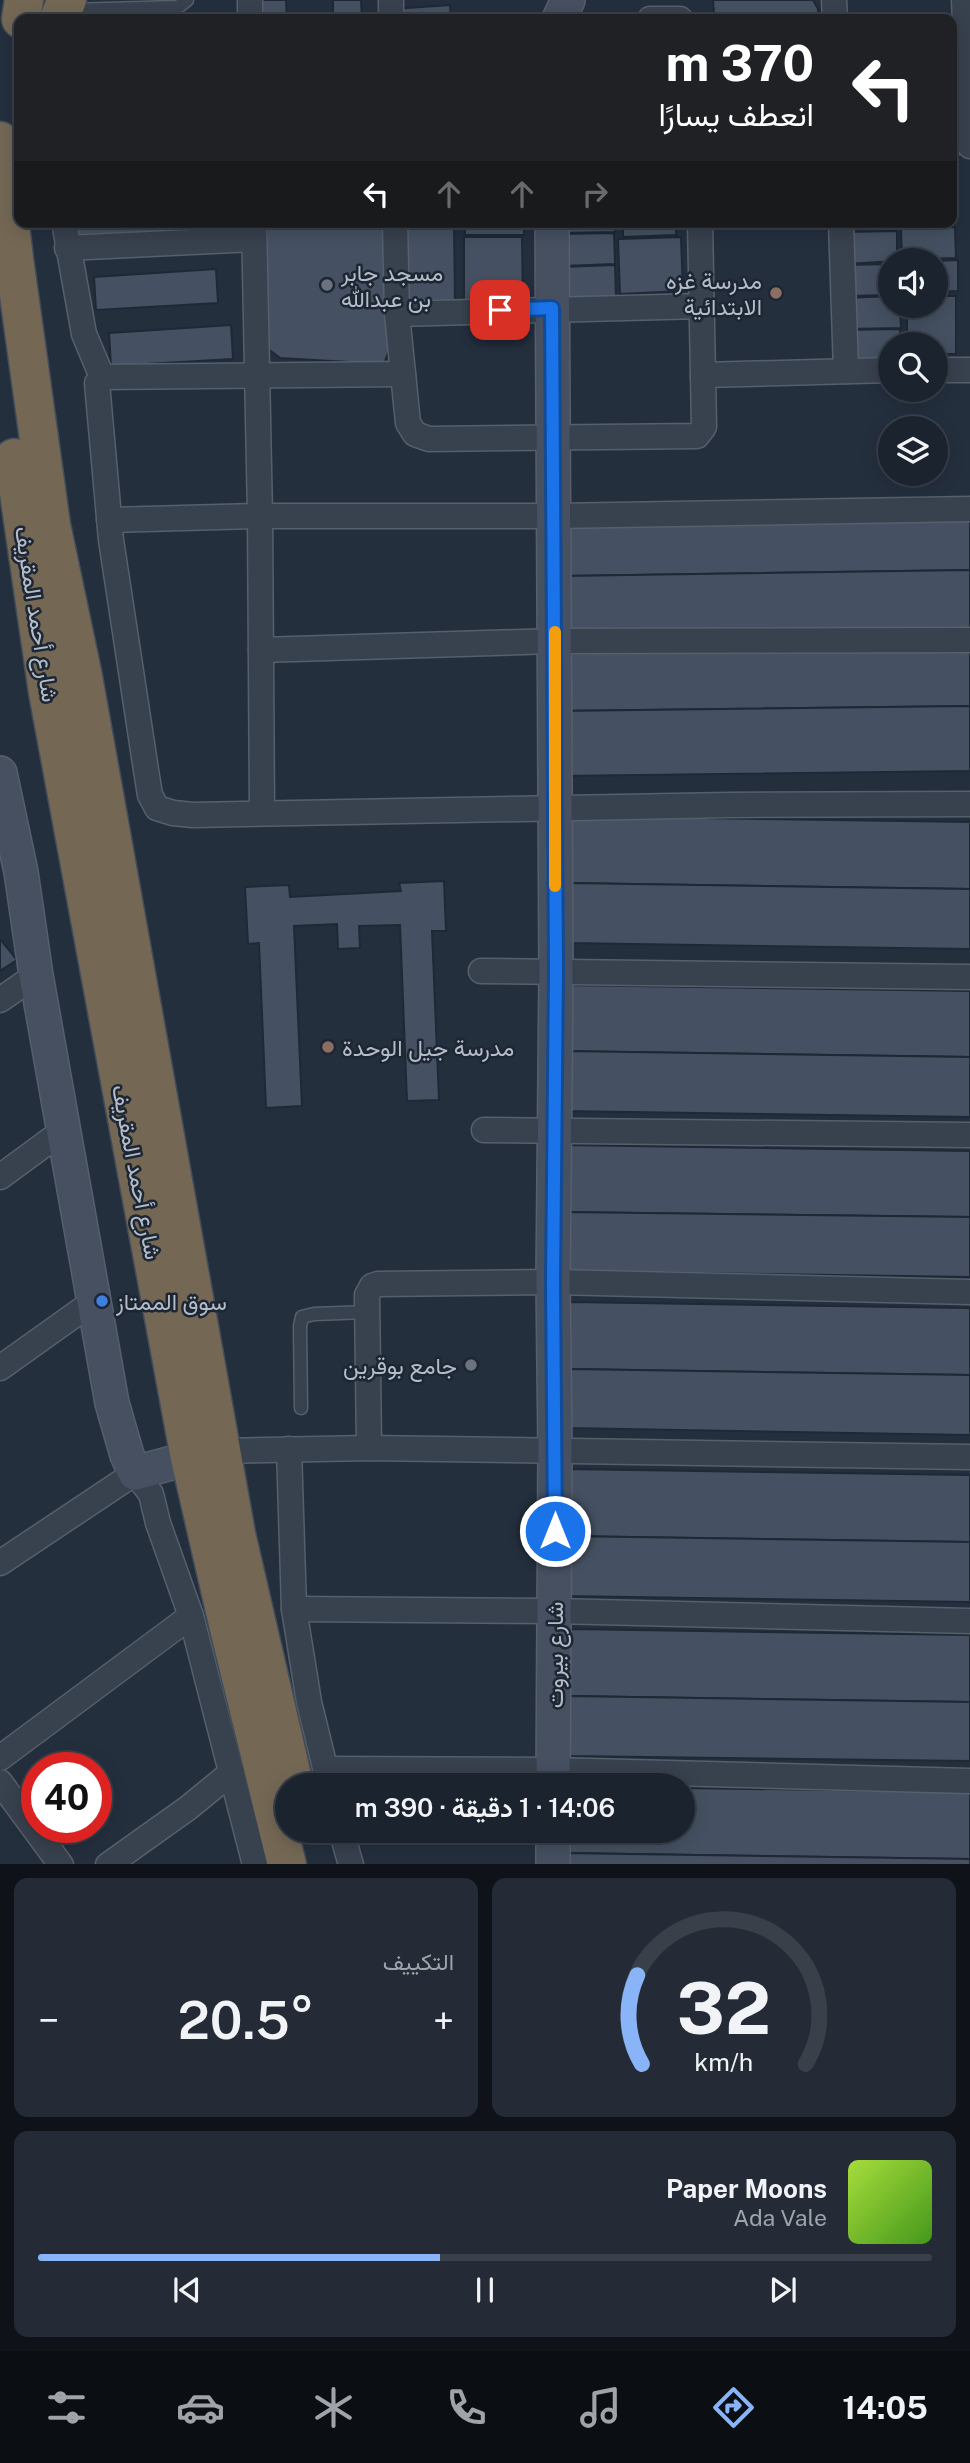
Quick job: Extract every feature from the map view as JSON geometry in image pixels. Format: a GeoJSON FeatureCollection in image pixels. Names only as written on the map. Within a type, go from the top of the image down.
{"type":"FeatureCollection","features":[{"type":"Feature","properties":{"kind":"highway"},"geometry":{"type":"LineString","coordinates":[[0,141],[29,473]]}},
{"type":"Feature","properties":{"kind":"highway"},"geometry":{"type":"LineString","coordinates":[[36,228],[63,444],[83,677]]}},
{"type":"Feature","properties":{"kind":"highway"},"geometry":{"type":"LineString","coordinates":[[0,354],[29,473]]}},
{"type":"Feature","properties":{"kind":"highway","name":"شارع أحمد المقريف"},"geometry":{"type":"LineString","coordinates":[[29,473],[51,525],[83,677],[206,1454],[229,1628],[287,1864]]}},
{"type":"Feature","properties":{"kind":"highway","name":"شارع أحمد المقريف"},"geometry":{"type":"LineString","coordinates":[[29,473],[48,692],[206,1454],[236,1534],[314,1773]]}},
{"type":"Feature","properties":{"kind":"highway"},"geometry":{"type":"LineString","coordinates":[[0,509],[25,624],[48,692]]}},
{"type":"Feature","properties":{"kind":"highway"},"geometry":{"type":"LineString","coordinates":[[308,1843],[314,1864]]}},
{"type":"Feature","properties":{"kind":"street"},"geometry":{"type":"LineString","coordinates":[[964,0],[970,146]]}},
{"type":"Feature","properties":{"kind":"street"},"geometry":{"type":"LineString","coordinates":[[65,228],[84,334],[102,377]]}},
{"type":"Feature","properties":{"kind":"street"},"geometry":{"type":"LineString","coordinates":[[395,228],[397,314],[408,423],[415,434],[429,439],[697,436],[704,427],[700,228]]}},
{"type":"Feature","properties":{"kind":"street","name":"شارع بيروت"},"geometry":{"type":"LineString","coordinates":[[552,228],[556,973],[553,1773]]}},
{"type":"Feature","properties":{"kind":"street"},"geometry":{"type":"LineString","coordinates":[[841,228],[846,371]]}},
{"type":"Feature","properties":{"kind":"street"},"geometry":{"type":"LineString","coordinates":[[67,248],[254,231],[262,813]]}},
{"type":"Feature","properties":{"kind":"street"},"geometry":{"type":"LineString","coordinates":[[397,314],[703,306]]}},
{"type":"Feature","properties":{"kind":"street"},"geometry":{"type":"LineString","coordinates":[[703,375],[878,370]]}},
{"type":"Feature","properties":{"kind":"street"},"geometry":{"type":"LineString","coordinates":[[948,370],[970,370]]}},
{"type":"Feature","properties":{"kind":"street"},"geometry":{"type":"LineString","coordinates":[[403,373],[102,377],[97,383],[109,520],[150,795],[157,807],[173,813],[193,815],[729,805],[970,804]]}},
{"type":"Feature","properties":{"kind":"street"},"geometry":{"type":"LineString","coordinates":[[109,520],[970,509]]}},
{"type":"Feature","properties":{"kind":"street"},"geometry":{"type":"LineString","coordinates":[[261,650],[555,641],[970,640]]}},
{"type":"Feature","properties":{"kind":"street"},"geometry":{"type":"LineString","coordinates":[[0,773],[11,872],[36,975],[112,1404],[135,1473],[151,1494],[158,1523],[191,1616],[255,1864]]}},
{"type":"Feature","properties":{"kind":"street"},"geometry":{"type":"LineString","coordinates":[[481,971],[970,977]]}},
{"type":"Feature","properties":{"kind":"street"},"geometry":{"type":"LineString","coordinates":[[0,1000],[36,975]]}},
{"type":"Feature","properties":{"kind":"street"},"geometry":{"type":"LineString","coordinates":[[0,1177],[64,1130]]}},
{"type":"Feature","properties":{"kind":"street"},"geometry":{"type":"LineString","coordinates":[[484,1130],[970,1135]]}},
{"type":"Feature","properties":{"kind":"street"},"geometry":{"type":"LineString","coordinates":[[369,1448],[367,1294],[372,1286],[378,1284],[553,1283],[970,1292]]}},
{"type":"Feature","properties":{"kind":"street"},"geometry":{"type":"LineString","coordinates":[[0,1368],[94,1301]]}},
{"type":"Feature","properties":{"kind":"street"},"geometry":{"type":"LineString","coordinates":[[0,1563],[135,1473],[206,1454],[369,1448],[970,1457]]}},
{"type":"Feature","properties":{"kind":"street"},"geometry":{"type":"LineString","coordinates":[[289,1449],[294,1609],[309,1702],[315,1773]]}},
{"type":"Feature","properties":{"kind":"street"},"geometry":{"type":"LineString","coordinates":[[294,1609],[554,1611],[970,1621]]}},
{"type":"Feature","properties":{"kind":"street"},"geometry":{"type":"LineString","coordinates":[[0,1758],[191,1616]]}},
{"type":"Feature","properties":{"kind":"street"},"geometry":{"type":"LineString","coordinates":[[108,1864],[188,1808],[232,1772]]}},
{"type":"Feature","properties":{"kind":"street"},"geometry":{"type":"LineString","coordinates":[[695,1778],[970,1781]]}},
{"type":"Feature","properties":{"kind":"street"},"geometry":{"type":"LineString","coordinates":[[0,1782],[61,1864]]}},
{"type":"Feature","properties":{"kind":"street"},"geometry":{"type":"LineString","coordinates":[[345,1843],[351,1864]]}},
{"type":"Feature","properties":{"kind":"street"},"geometry":{"type":"LineString","coordinates":[[553,1843],[553,1864]]}},
{"type":"Feature","properties":{"kind":"lane"},"geometry":{"type":"LineString","coordinates":[[63,10],[178,6],[187,0]]}},
{"type":"Feature","properties":{"kind":"lane"},"geometry":{"type":"LineString","coordinates":[[300,1408],[302,1317],[367,1312]]}},
{"type":"Feature","properties":{"kind":"building"},"geometry":{"type":"Polygon","coordinates":[[[258,0],[286,0],[287,14],[259,14],[258,0]]]}},
{"type":"Feature","properties":{"kind":"building"},"geometry":{"type":"Polygon","coordinates":[[[333,0],[361,0],[362,14],[333,14],[333,0]]]}},
{"type":"Feature","properties":{"kind":"building"},"geometry":{"type":"Polygon","coordinates":[[[713,0],[813,0],[818,14],[714,14],[713,0]]]}},
{"type":"Feature","properties":{"kind":"building"},"geometry":{"type":"Polygon","coordinates":[[[450,5],[451,14],[392,14],[392,9],[450,5]]]}},
{"type":"Feature","properties":{"kind":"building"},"geometry":{"type":"Polygon","coordinates":[[[957,126],[960,126],[961,157],[957,157],[957,126]]]}},
{"type":"Feature","properties":{"kind":"building"},"geometry":{"type":"Polygon","coordinates":[[[68,228],[190,228],[190,230],[69,238],[68,228]]]}},
{"type":"Feature","properties":{"kind":"building","name":"مسجد جابر بن عبدالله"},"geometry":{"type":"Polygon","coordinates":[[[267,228],[383,228],[389,350],[384,364],[280,358],[267,348],[267,228]]]}},
{"type":"Feature","properties":{"kind":"building"},"geometry":{"type":"Polygon","coordinates":[[[398,228],[454,228],[455,305],[399,305],[398,228]]]}},
{"type":"Feature","properties":{"kind":"building"},"geometry":{"type":"Polygon","coordinates":[[[465,228],[524,228],[524,235],[465,235],[465,228]]]}},
{"type":"Feature","properties":{"kind":"building"},"geometry":{"type":"Polygon","coordinates":[[[562,228],[615,228],[615,232],[562,233],[562,228]]]}},
{"type":"Feature","properties":{"kind":"building"},"geometry":{"type":"Polygon","coordinates":[[[623,228],[676,228],[676,235],[623,237],[623,228]]]}},
{"type":"Feature","properties":{"kind":"building"},"geometry":{"type":"Polygon","coordinates":[[[955,228],[956,258],[948,258],[948,248],[902,248],[901,229],[955,228]]]}},
{"type":"Feature","properties":{"kind":"building"},"geometry":{"type":"Polygon","coordinates":[[[897,231],[897,248],[878,248],[878,262],[845,264],[844,232],[897,231]]]}},
{"type":"Feature","properties":{"kind":"building"},"geometry":{"type":"Polygon","coordinates":[[[614,233],[615,264],[562,266],[561,234],[614,233]]]}},
{"type":"Feature","properties":{"kind":"building"},"geometry":{"type":"Polygon","coordinates":[[[464,237],[522,237],[523,301],[464,302],[464,237]]]}},
{"type":"Feature","properties":{"kind":"building"},"geometry":{"type":"Polygon","coordinates":[[[681,237],[683,291],[620,294],[618,239],[681,237]]]}},
{"type":"Feature","properties":{"kind":"building"},"geometry":{"type":"Polygon","coordinates":[[[948,260],[958,260],[958,291],[948,291],[948,260]]]}},
{"type":"Feature","properties":{"kind":"building"},"geometry":{"type":"Polygon","coordinates":[[[878,264],[878,295],[847,296],[845,265],[878,264]]]}},
{"type":"Feature","properties":{"kind":"building"},"geometry":{"type":"Polygon","coordinates":[[[615,265],[616,297],[563,298],[562,267],[615,265]]]}},
{"type":"Feature","properties":{"kind":"building"},"geometry":{"type":"Polygon","coordinates":[[[216,269],[218,303],[96,310],[94,277],[216,269]]]}},
{"type":"Feature","properties":{"kind":"building"},"geometry":{"type":"Polygon","coordinates":[[[948,296],[956,296],[956,354],[948,354],[948,332],[907,332],[907,318],[948,318],[948,296]]]}},
{"type":"Feature","properties":{"kind":"building"},"geometry":{"type":"Polygon","coordinates":[[[878,297],[878,318],[901,318],[901,328],[847,329],[846,298],[878,297]]]}},
{"type":"Feature","properties":{"kind":"building"},"geometry":{"type":"Polygon","coordinates":[[[231,325],[233,359],[111,366],[109,333],[231,325]]]}},
{"type":"Feature","properties":{"kind":"building"},"geometry":{"type":"Polygon","coordinates":[[[900,329],[900,332],[878,332],[878,360],[847,361],[846,330],[900,329]]]}},
{"type":"Feature","properties":{"kind":"building"},"geometry":{"type":"Polygon","coordinates":[[[970,513],[970,570],[563,576],[562,518],[970,513]]]}},
{"type":"Feature","properties":{"kind":"building"},"geometry":{"type":"Polygon","coordinates":[[[970,570],[970,632],[563,637],[563,576],[970,570]]]}},
{"type":"Feature","properties":{"kind":"building"},"geometry":{"type":"Polygon","coordinates":[[[970,644],[970,706],[557,711],[556,649],[970,644]]]}},
{"type":"Feature","properties":{"kind":"building"},"geometry":{"type":"Polygon","coordinates":[[[970,706],[970,771],[558,776],[557,711],[970,706]]]}},
{"type":"Feature","properties":{"kind":"building"},"geometry":{"type":"Polygon","coordinates":[[[568,816],[970,822],[970,889],[567,883],[568,816]]]}},
{"type":"Feature","properties":{"kind":"building"},"geometry":{"type":"Polygon","coordinates":[[[444,881],[446,931],[432,931],[439,1100],[407,1101],[400,925],[359,926],[360,948],[338,949],[337,924],[294,926],[302,1106],[266,1108],[259,943],[248,944],[245,887],[289,885],[290,897],[401,891],[399,883],[444,881]]]}},
{"type":"Feature","properties":{"kind":"building"},"geometry":{"type":"Polygon","coordinates":[[[567,883],[970,889],[970,949],[566,943],[567,883]]]}},
{"type":"Feature","properties":{"kind":"building"},"geometry":{"type":"Polygon","coordinates":[[[0,939],[17,960],[0,971],[0,939]]]}},
{"type":"Feature","properties":{"kind":"building"},"geometry":{"type":"Polygon","coordinates":[[[564,985],[970,991],[970,1057],[563,1051],[564,985]]]}},
{"type":"Feature","properties":{"kind":"building"},"geometry":{"type":"Polygon","coordinates":[[[563,1051],[970,1057],[970,1117],[562,1111],[563,1051]]]}},
{"type":"Feature","properties":{"kind":"building"},"geometry":{"type":"Polygon","coordinates":[[[564,1145],[970,1151],[970,1217],[563,1212],[564,1145]]]}},
{"type":"Feature","properties":{"kind":"building"},"geometry":{"type":"Polygon","coordinates":[[[563,1212],[970,1217],[970,1277],[562,1271],[563,1212]]]}},
{"type":"Feature","properties":{"kind":"building"},"geometry":{"type":"Polygon","coordinates":[[[570,1302],[970,1308],[970,1375],[569,1369],[570,1302]]]}},
{"type":"Feature","properties":{"kind":"building"},"geometry":{"type":"Polygon","coordinates":[[[569,1369],[970,1375],[970,1435],[568,1428],[569,1369]]]}},
{"type":"Feature","properties":{"kind":"building"},"geometry":{"type":"Polygon","coordinates":[[[564,1469],[970,1475],[970,1542],[563,1536],[564,1469]]]}},
{"type":"Feature","properties":{"kind":"building"},"geometry":{"type":"Polygon","coordinates":[[[563,1536],[970,1542],[970,1602],[562,1596],[563,1536]]]}},
{"type":"Feature","properties":{"kind":"building"},"geometry":{"type":"Polygon","coordinates":[[[568,1629],[970,1635],[970,1702],[567,1696],[568,1629]]]}},
{"type":"Feature","properties":{"kind":"building"},"geometry":{"type":"Polygon","coordinates":[[[567,1696],[970,1702],[970,1761],[566,1756],[567,1696]]]}},
{"type":"Feature","properties":{"kind":"building"},"geometry":{"type":"Polygon","coordinates":[[[695,1788],[970,1792],[970,1859],[563,1853],[563,1843],[695,1843],[695,1788]]]}},
{"type":"Feature","properties":{"kind":"building"},"geometry":{"type":"Polygon","coordinates":[[[563,1853],[970,1859],[970,1864],[563,1864],[563,1853]]]}},
{"type":"Feature","properties":{"kind":"slow traffic"},"geometry":{"type":"LineString","coordinates":[[555,632],[555,886]]}},
{"type":"Feature","properties":{"kind":"place","name":"مسجد جابر بن عبدالله"},"geometry":{"type":"Point","coordinates":[327,285]}},
{"type":"Feature","properties":{"kind":"place","name":"مدرسة غزه الابتدائية"},"geometry":{"type":"Point","coordinates":[776,293]}},
{"type":"Feature","properties":{"kind":"place","name":"مدرسة جيل الوحدة"},"geometry":{"type":"Point","coordinates":[328,1047]}},
{"type":"Feature","properties":{"kind":"place","name":"سوق الممتاز"},"geometry":{"type":"Point","coordinates":[102,1301]}},
{"type":"Feature","properties":{"kind":"place","name":"جامع بوقرين"},"geometry":{"type":"Point","coordinates":[471,1365]}},
{"type":"Feature","properties":{"kind":"route"},"geometry":{"type":"LineString","coordinates":[[500,310],[552,308],[556,973],[553,1283],[555,1531]]}}]}
